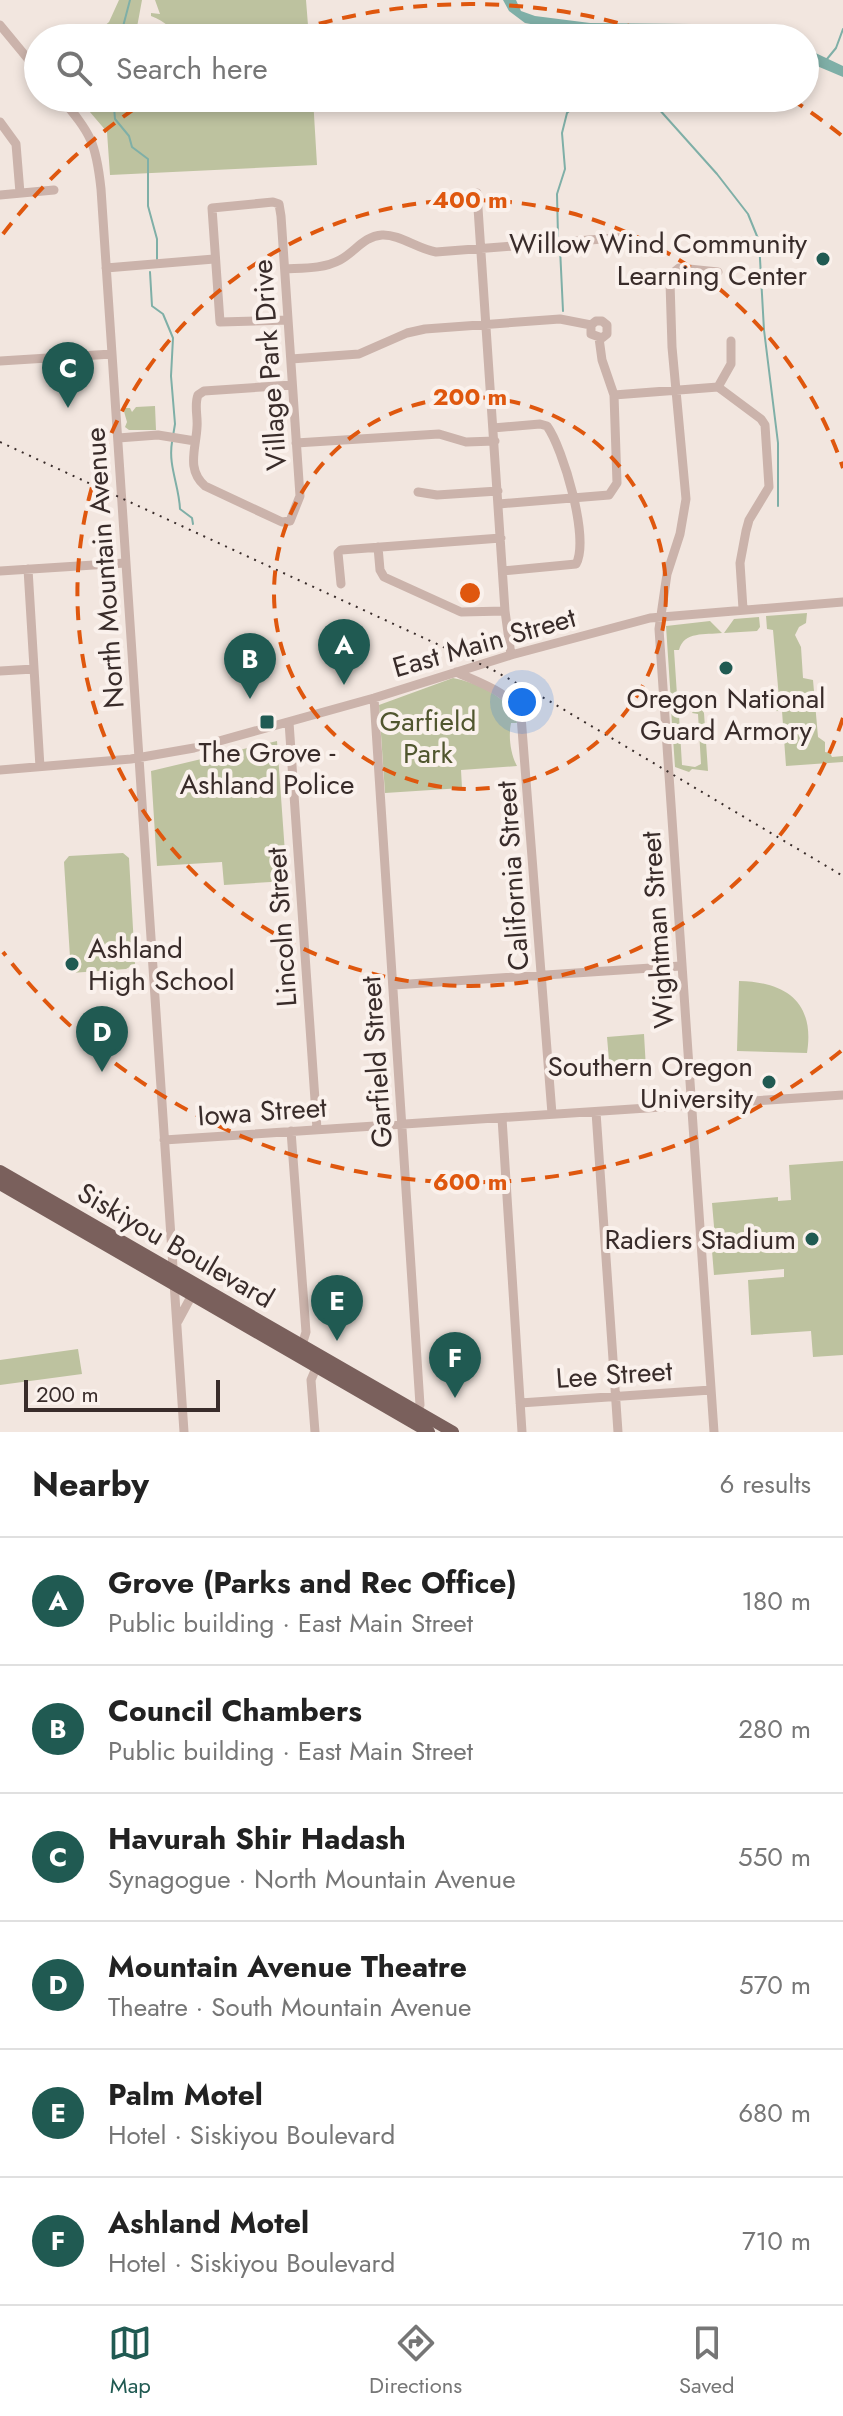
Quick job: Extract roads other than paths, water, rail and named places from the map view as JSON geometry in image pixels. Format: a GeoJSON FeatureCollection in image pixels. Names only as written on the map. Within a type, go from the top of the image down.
{"type":"FeatureCollection","features":[{"type":"Feature","properties":{"kind":"main road","name":"Siskiyou Boulevard"},"geometry":{"type":"LineString","coordinates":[[0,1171],[302,1345],[415,1417],[429,1432]]}},
{"type":"Feature","properties":{"kind":"main road","name":"Siskiyou Boulevard"},"geometry":{"type":"LineString","coordinates":[[0,1184],[316,1368],[415,1417],[453,1432]]}},
{"type":"Feature","properties":{"kind":"street"},"geometry":{"type":"LineString","coordinates":[[0,26],[24,54]]}},
{"type":"Feature","properties":{"kind":"street","name":"North Mountain Avenue"},"geometry":{"type":"LineString","coordinates":[[73,112],[85,127],[96,150],[106,268],[184,1432]]}},
{"type":"Feature","properties":{"kind":"street"},"geometry":{"type":"LineString","coordinates":[[0,122],[16,144],[20,193]]}},
{"type":"Feature","properties":{"kind":"street"},"geometry":{"type":"LineString","coordinates":[[0,195],[54,190]]}},
{"type":"Feature","properties":{"kind":"street"},"geometry":{"type":"LineString","coordinates":[[477,193],[505,611],[511,655]]}},
{"type":"Feature","properties":{"kind":"street","name":"Village Park Drive"},"geometry":{"type":"LineString","coordinates":[[190,441],[193,469],[205,486],[282,522],[290,521],[300,500],[279,204],[212,208],[214,259]]}},
{"type":"Feature","properties":{"kind":"street"},"geometry":{"type":"LineString","coordinates":[[285,269],[331,264],[349,255],[366,240],[381,235],[390,235],[415,247],[436,252],[628,237]]}},
{"type":"Feature","properties":{"kind":"street"},"geometry":{"type":"LineString","coordinates":[[106,268],[214,259],[220,322],[288,320]]}},
{"type":"Feature","properties":{"kind":"street","name":"Wightman Street"},"geometry":{"type":"LineString","coordinates":[[714,1432],[659,629],[667,574],[680,534],[686,499],[671,333],[671,277],[679,268],[718,272]]}},
{"type":"Feature","properties":{"kind":"street"},"geometry":{"type":"LineString","coordinates":[[291,359],[359,354],[415,331],[560,319],[591,325],[599,320],[607,325],[607,334],[599,338]]}},
{"type":"Feature","properties":{"kind":"street"},"geometry":{"type":"LineString","coordinates":[[591,325],[591,334],[599,338]]}},
{"type":"Feature","properties":{"kind":"street"},"geometry":{"type":"LineString","coordinates":[[499,504],[604,497],[616,487],[614,395],[602,360],[599,338]]}},
{"type":"Feature","properties":{"kind":"street"},"geometry":{"type":"LineString","coordinates":[[718,387],[731,364],[731,341]]}},
{"type":"Feature","properties":{"kind":"street"},"geometry":{"type":"LineString","coordinates":[[0,361],[112,354]]}},
{"type":"Feature","properties":{"kind":"street"},"geometry":{"type":"LineString","coordinates":[[118,438],[163,436],[190,441],[196,402],[201,393],[292,385]]}},
{"type":"Feature","properties":{"kind":"street"},"geometry":{"type":"LineString","coordinates":[[614,395],[718,387],[764,422],[769,487],[746,531],[740,563],[743,609]]}},
{"type":"Feature","properties":{"kind":"street"},"geometry":{"type":"LineString","coordinates":[[493,428],[547,426],[575,499],[580,552],[576,564],[503,571]]}},
{"type":"Feature","properties":{"kind":"street"},"geometry":{"type":"LineString","coordinates":[[296,443],[439,434],[466,442],[495,441]]}},
{"type":"Feature","properties":{"kind":"street"},"geometry":{"type":"LineString","coordinates":[[418,492],[437,495],[498,491]]}},
{"type":"Feature","properties":{"kind":"street"},"geometry":{"type":"LineString","coordinates":[[341,584],[340,550],[501,538]]}},
{"type":"Feature","properties":{"kind":"street"},"geometry":{"type":"LineString","coordinates":[[378,547],[380,570],[384,577],[461,612],[505,611]]}},
{"type":"Feature","properties":{"kind":"street"},"geometry":{"type":"LineString","coordinates":[[0,571],[125,563]]}},
{"type":"Feature","properties":{"kind":"street"},"geometry":{"type":"LineString","coordinates":[[28,569],[40,767]]}},
{"type":"Feature","properties":{"kind":"street","name":"East Main Street"},"geometry":{"type":"LineString","coordinates":[[0,770],[138,759],[194,748],[374,698],[511,655],[661,616],[843,602]]}},
{"type":"Feature","properties":{"kind":"street"},"geometry":{"type":"LineString","coordinates":[[0,671],[34,669]]}},
{"type":"Feature","properties":{"kind":"street","name":"California Street"},"geometry":{"type":"LineString","coordinates":[[456,672],[509,699],[521,716],[552,1114]]}},
{"type":"Feature","properties":{"kind":"street","name":"Garfield Street"},"geometry":{"type":"LineString","coordinates":[[374,698],[420,1405],[415,1417]]}},
{"type":"Feature","properties":{"kind":"street","name":"Lincoln Street"},"geometry":{"type":"LineString","coordinates":[[289,722],[317,1129]]}},
{"type":"Feature","properties":{"kind":"street"},"geometry":{"type":"LineString","coordinates":[[394,985],[681,966]]}},
{"type":"Feature","properties":{"kind":"street","name":"Iowa Street"},"geometry":{"type":"LineString","coordinates":[[164,1140],[843,1095]]}},
{"type":"Feature","properties":{"kind":"street"},"geometry":{"type":"LineString","coordinates":[[596,1112],[618,1432]]}},
{"type":"Feature","properties":{"kind":"street"},"geometry":{"type":"LineString","coordinates":[[502,1118],[522,1432]]}},
{"type":"Feature","properties":{"kind":"street"},"geometry":{"type":"LineString","coordinates":[[291,1131],[306,1332],[302,1345]]}},
{"type":"Feature","properties":{"kind":"street"},"geometry":{"type":"LineString","coordinates":[[177,1324],[192,1295]]}},
{"type":"Feature","properties":{"kind":"street"},"geometry":{"type":"LineString","coordinates":[[315,1432],[311,1380],[316,1368]]}},
{"type":"Feature","properties":{"kind":"street","name":"Lee Street"},"geometry":{"type":"LineString","coordinates":[[520,1403],[711,1390]]}},
{"type":"Feature","properties":{"kind":"water"},"geometry":{"type":"Polygon","coordinates":[[[503,0],[516,0],[521,11],[535,16],[590,23],[692,24],[530,24],[509,11],[503,0]]]}},
{"type":"Feature","properties":{"kind":"water"},"geometry":{"type":"Polygon","coordinates":[[[819,55],[843,66],[843,77],[819,67],[819,55]]]}},
{"type":"Feature","properties":{"kind":"waterway"},"geometry":{"type":"LineString","coordinates":[[124,24],[130,0]]}},
{"type":"Feature","properties":{"kind":"waterway"},"geometry":{"type":"LineString","coordinates":[[827,59],[836,48],[843,29]]}},
{"type":"Feature","properties":{"kind":"waterway"},"geometry":{"type":"LineString","coordinates":[[114,112],[115,119],[129,136],[132,147],[148,159],[148,206],[157,239],[157,259]]}},
{"type":"Feature","properties":{"kind":"waterway"},"geometry":{"type":"LineString","coordinates":[[558,236],[557,194],[565,169],[562,133],[568,112]]}},
{"type":"Feature","properties":{"kind":"waterway"},"geometry":{"type":"LineString","coordinates":[[662,112],[748,214],[759,241],[764,330],[778,443],[778,506]]}},
{"type":"Feature","properties":{"kind":"waterway"},"geometry":{"type":"LineString","coordinates":[[560,248],[563,311]]}},
{"type":"Feature","properties":{"kind":"waterway"},"geometry":{"type":"LineString","coordinates":[[150,272],[152,306],[163,314],[173,338],[173,436]]}},
{"type":"Feature","properties":{"kind":"waterway"},"geometry":{"type":"LineString","coordinates":[[172,442],[171,459],[180,509],[192,518],[193,524]]}},
{"type":"Feature","properties":{"kind":"railway"},"geometry":{"type":"LineString","coordinates":[[0,442],[491,669],[843,876]]}},
{"type":"Feature","properties":{"kind":"place","name":"Willow Wind Community Learning Center"},"geometry":{"type":"Point","coordinates":[823,259]}},
{"type":"Feature","properties":{"kind":"place","name":"Havurah Shir Hadash"},"geometry":{"type":"Point","coordinates":[68,408]}},
{"type":"Feature","properties":{"kind":"place","name":"Oregon National Guard Armory"},"geometry":{"type":"Point","coordinates":[726,668]}},
{"type":"Feature","properties":{"kind":"place","name":"Grove (Parks and Rec Office)"},"geometry":{"type":"Point","coordinates":[344,685]}},
{"type":"Feature","properties":{"kind":"place","name":"Council Chambers"},"geometry":{"type":"Point","coordinates":[250,699]}},
{"type":"Feature","properties":{"kind":"place","name":"The Grove - Ashland Police"},"geometry":{"type":"Point","coordinates":[267,722]}},
{"type":"Feature","properties":{"kind":"place","name":"Ashland High School"},"geometry":{"type":"Point","coordinates":[72,964]}},
{"type":"Feature","properties":{"kind":"place","name":"Mountain Avenue Theatre"},"geometry":{"type":"Point","coordinates":[102,1072]}},
{"type":"Feature","properties":{"kind":"place","name":"Southern Oregon University"},"geometry":{"type":"Point","coordinates":[769,1082]}},
{"type":"Feature","properties":{"kind":"place","name":"Radiers Stadium"},"geometry":{"type":"Point","coordinates":[812,1239]}},
{"type":"Feature","properties":{"kind":"place","name":"Palm Motel"},"geometry":{"type":"Point","coordinates":[337,1341]}},
{"type":"Feature","properties":{"kind":"place","name":"Ashland Motel"},"geometry":{"type":"Point","coordinates":[455,1398]}},
{"type":"Feature","properties":{"kind":"park label","name":"Garfield Park"},"geometry":{"type":"Point","coordinates":[428,737]}}]}
